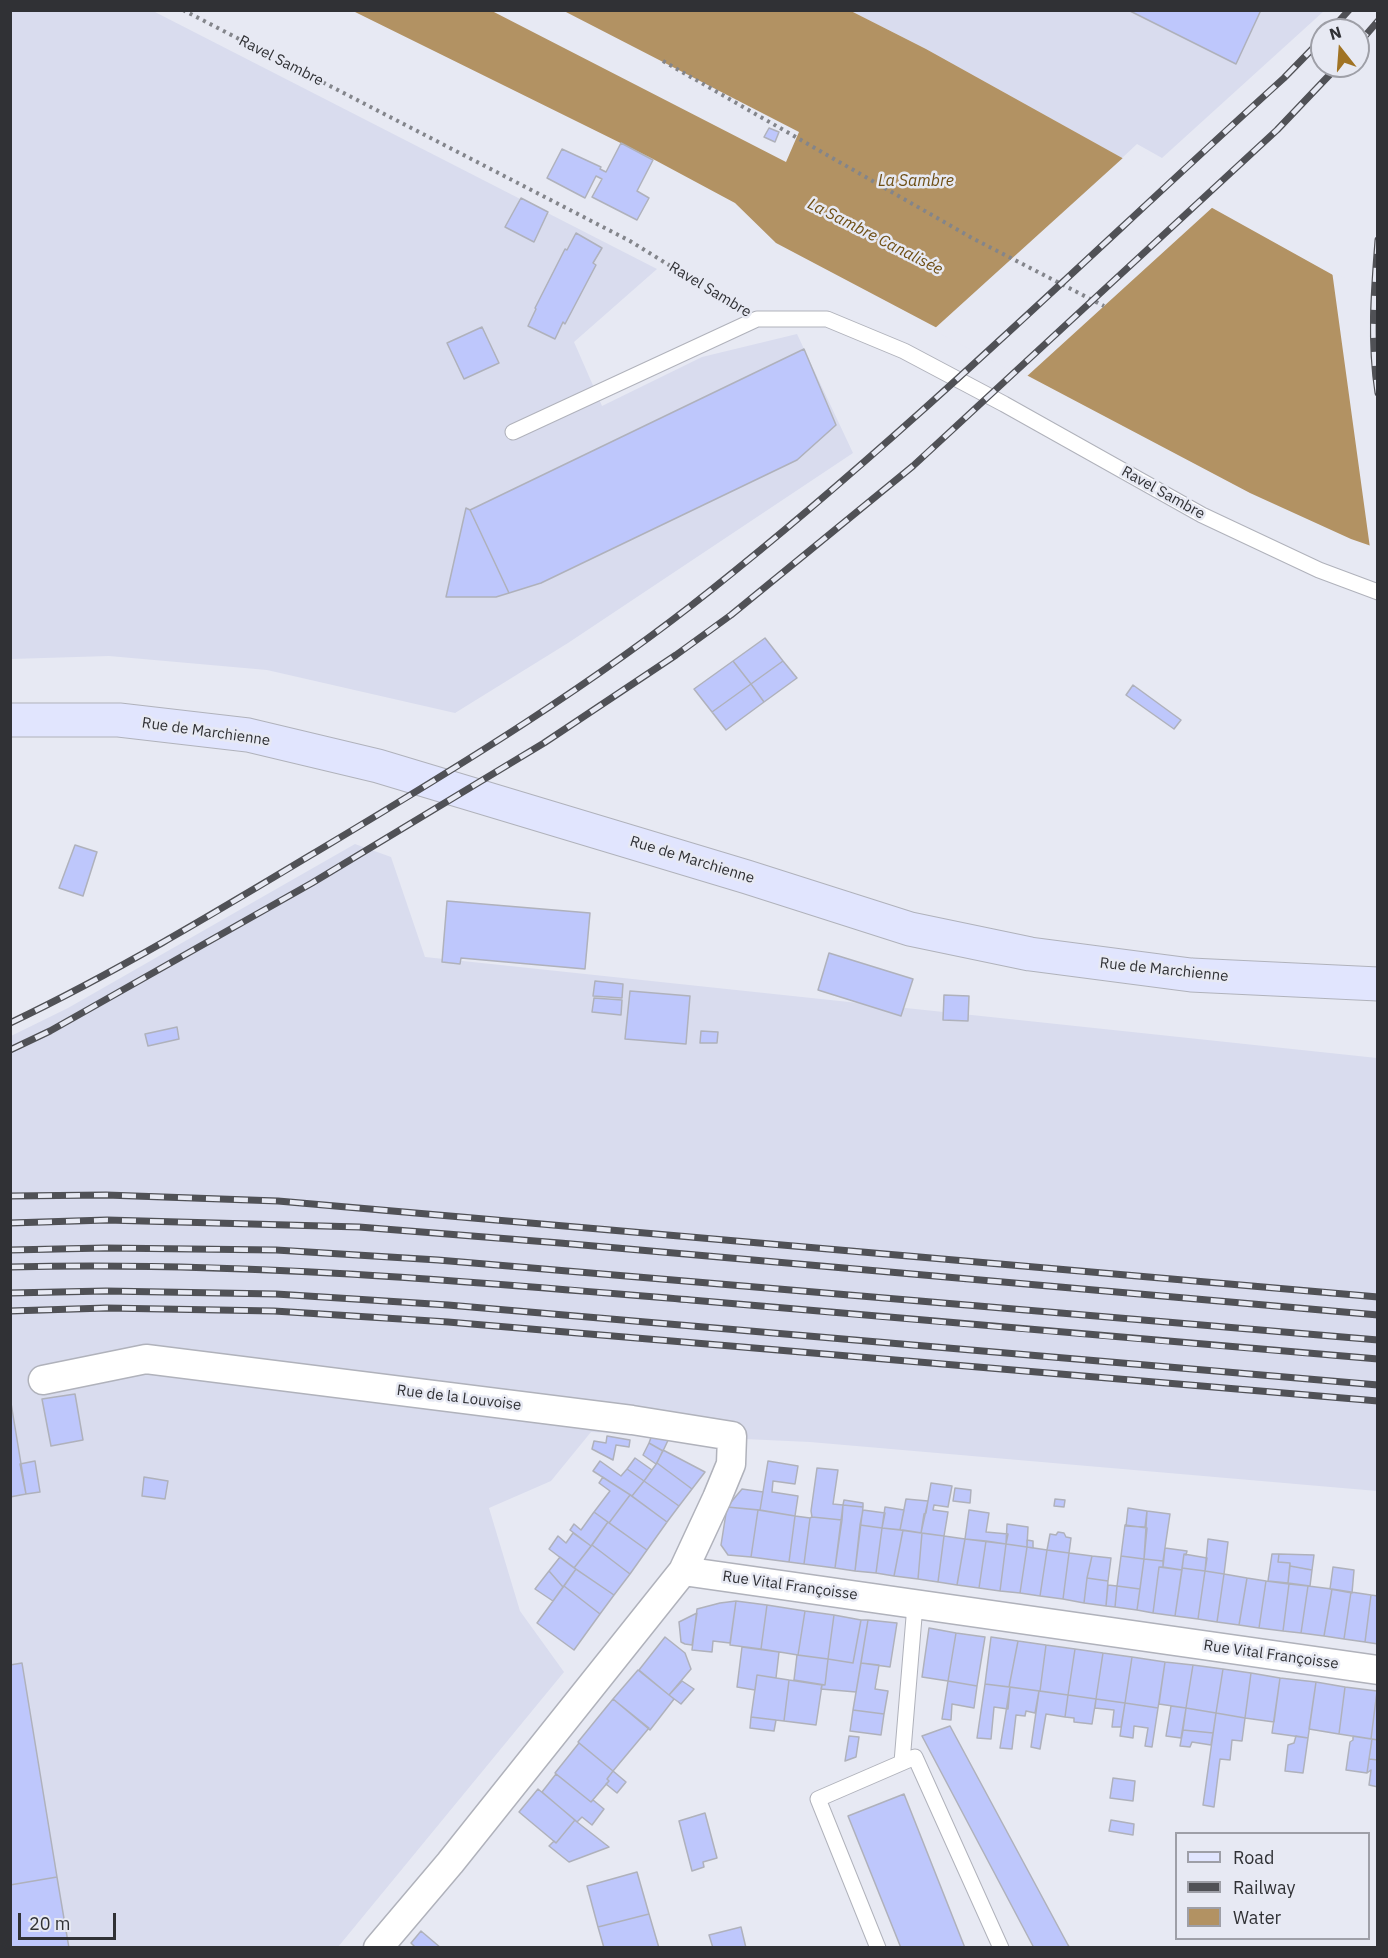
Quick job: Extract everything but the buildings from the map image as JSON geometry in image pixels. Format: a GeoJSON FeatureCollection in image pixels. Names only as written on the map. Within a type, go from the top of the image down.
{"type":"FeatureCollection","features":[{"type":"Feature","properties":{"kind":"main road","name":"Rue de Marchienne"},"geometry":{"type":"LineString","coordinates":[[10,720],[119,720],[248,735],[378,766],[747,877],[910,929],[1030,954],[1191,975],[1377,984]]}},
{"type":"Feature","properties":{"kind":"street","name":"Rue de la Louvoise"},"geometry":{"type":"LineString","coordinates":[[43,1380],[146,1359],[621,1418],[732,1436],[731,1464],[683,1571]]}},
{"type":"Feature","properties":{"kind":"street","name":"Rue Vital Françoisse"},"geometry":{"type":"LineString","coordinates":[[683,1571],[1377,1670]]}},
{"type":"Feature","properties":{"kind":"street"},"geometry":{"type":"LineString","coordinates":[[378,1947],[457,1854],[683,1571]]}},
{"type":"Feature","properties":{"kind":"lane"},"geometry":{"type":"LineString","coordinates":[[513,432],[757,319]]}},
{"type":"Feature","properties":{"kind":"lane","name":"Ravel Sambre"},"geometry":{"type":"LineString","coordinates":[[757,319],[827,319],[904,351],[1005,404],[1202,515],[1318,570],[1377,592]]}},
{"type":"Feature","properties":{"kind":"lane"},"geometry":{"type":"LineString","coordinates":[[902,1762],[915,1605]]}},
{"type":"Feature","properties":{"kind":"lane"},"geometry":{"type":"LineString","coordinates":[[878,1947],[818,1799],[915,1758],[1001,1947]]}},
{"type":"Feature","properties":{"kind":"path","name":"Ravel Sambre"},"geometry":{"type":"LineString","coordinates":[[183,10],[630,241],[757,319]]}},
{"type":"Feature","properties":{"kind":"path"},"geometry":{"type":"LineString","coordinates":[[663,61],[972,237],[1104,306]]}},
{"type":"Feature","properties":{"kind":"shaded area"},"geometry":{"type":"Polygon","coordinates":[[[10,11],[153,11],[657,269],[574,342],[602,406],[702,357],[797,334],[853,453],[568,643],[455,713],[267,670],[109,656],[11,659],[10,11]]]}},
{"type":"Feature","properties":{"kind":"shaded area"},"geometry":{"type":"Polygon","coordinates":[[[851,11],[1324,11],[1316,18],[1310,18],[1310,24],[1162,158],[1137,144],[1122,158],[926,49],[851,11]]]}},
{"type":"Feature","properties":{"kind":"shaded area"},"geometry":{"type":"Polygon","coordinates":[[[355,844],[391,857],[425,957],[1377,1058],[1377,1491],[810,1442],[591,1432],[551,1481],[489,1508],[520,1611],[564,1672],[338,1947],[11,1948],[11,1036],[68,1008],[355,844]]]}},
{"type":"Feature","properties":{"kind":"water","name":"La Sambre"},"geometry":{"type":"Polygon","coordinates":[[[353,11],[492,11],[786,162],[799,132],[564,11],[851,11],[926,49],[1360,290],[1377,548],[1351,539],[1250,493],[776,243],[735,203],[653,159],[353,11]]]}},
{"type":"Feature","properties":{"kind":"pier"},"geometry":{"type":"Polygon","coordinates":[[[1125,156],[1214,206],[1025,378],[933,330],[1125,156]]]}},
{"type":"Feature","properties":{"kind":"pier"},"geometry":{"type":"Polygon","coordinates":[[[1332,271],[1378,296],[1378,551],[1370,548],[1332,271]]]}},
{"type":"Feature","properties":{"kind":"railway"},"geometry":{"type":"LineString","coordinates":[[1342,18],[1349,10]]}},
{"type":"Feature","properties":{"kind":"railway"},"geometry":{"type":"LineString","coordinates":[[1370,30],[1378,21]]}},
{"type":"Feature","properties":{"kind":"railway"},"geometry":{"type":"LineString","coordinates":[[10,1023],[173,937],[380,814],[525,723],[666,625],[785,529],[930,403],[1284,78],[1310,51]]}},
{"type":"Feature","properties":{"kind":"railway"},"geometry":{"type":"LineString","coordinates":[[10,1050],[50,1031],[312,883],[544,743],[676,655],[731,615],[913,466],[1277,130],[1327,78]]}},
{"type":"Feature","properties":{"kind":"railway"},"geometry":{"type":"LineString","coordinates":[[1378,240],[1373,336],[1378,393]]}},
{"type":"Feature","properties":{"kind":"railway"},"geometry":{"type":"LineString","coordinates":[[10,1196],[106,1195],[278,1201],[1378,1297]]}},
{"type":"Feature","properties":{"kind":"railway"},"geometry":{"type":"LineString","coordinates":[[10,1223],[107,1220],[359,1227],[1378,1315]]}},
{"type":"Feature","properties":{"kind":"railway"},"geometry":{"type":"LineString","coordinates":[[10,1250],[105,1248],[276,1250],[438,1260],[1378,1340]]}},
{"type":"Feature","properties":{"kind":"railway"},"geometry":{"type":"LineString","coordinates":[[10,1267],[181,1267],[351,1274],[691,1300],[1378,1359]]}},
{"type":"Feature","properties":{"kind":"railway"},"geometry":{"type":"LineString","coordinates":[[10,1293],[106,1291],[276,1294],[448,1305],[1378,1385]]}},
{"type":"Feature","properties":{"kind":"railway"},"geometry":{"type":"LineString","coordinates":[[10,1311],[106,1308],[274,1311],[448,1322],[1378,1401]]}},
{"type":"Feature","properties":{"kind":"water label","name":"La Sambre Canalisée"},"geometry":{"type":"Point","coordinates":[875,237]}}]}
